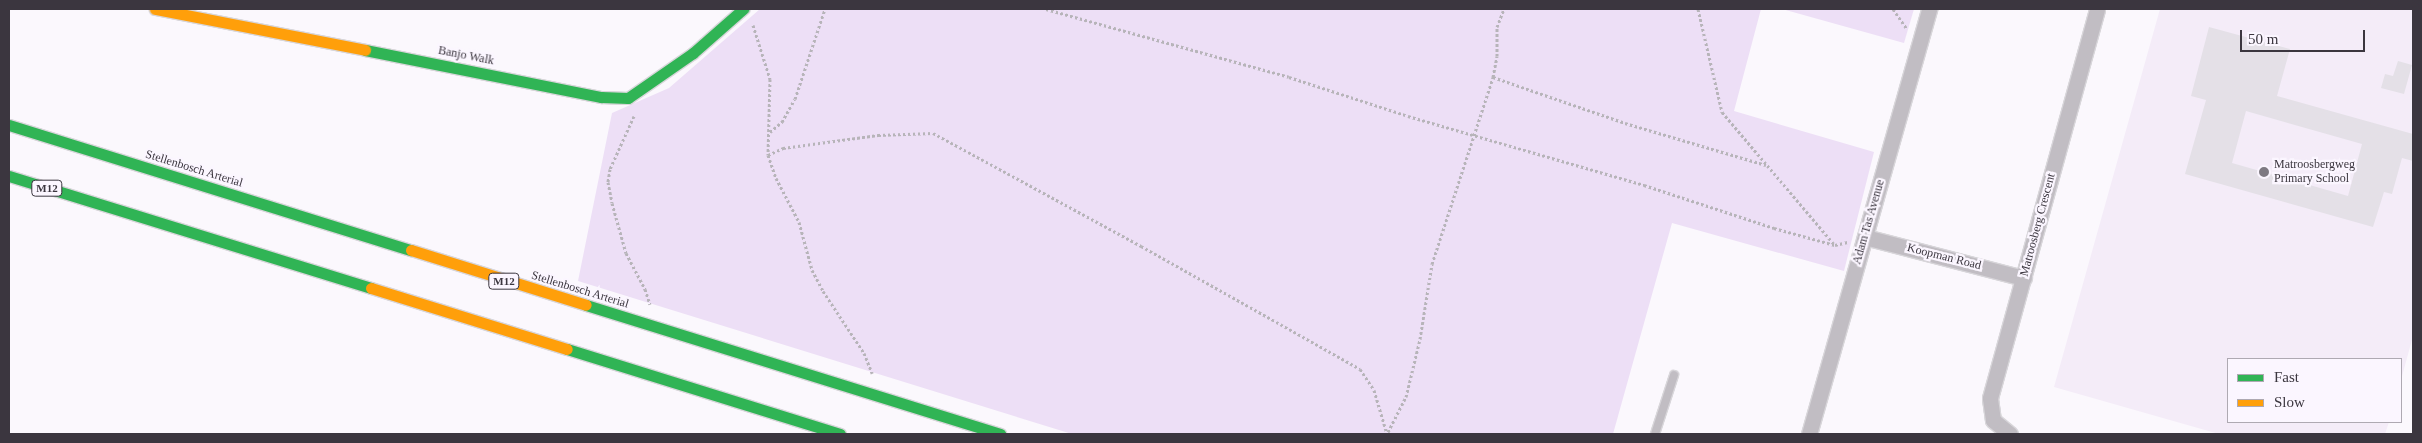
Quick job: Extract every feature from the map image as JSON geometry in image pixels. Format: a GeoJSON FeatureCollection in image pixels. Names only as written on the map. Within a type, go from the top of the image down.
{"type":"FeatureCollection","features":[{"type":"Feature","properties":{"kind":"main road","name":"Banjo Walk"},"geometry":{"type":"LineString","coordinates":[[155,9],[601,97],[628,98]]}},
{"type":"Feature","properties":{"kind":"main road"},"geometry":{"type":"LineString","coordinates":[[628,98],[693,53],[743,9]]}},
{"type":"Feature","properties":{"kind":"main road","name":"Stellenbosch Arterial"},"geometry":{"type":"LineString","coordinates":[[9,125],[1000,434]]}},
{"type":"Feature","properties":{"kind":"main road","name":"M12"},"geometry":{"type":"LineString","coordinates":[[9,176],[840,434]]}},
{"type":"Feature","properties":{"kind":"street","name":"Adam Tas Avenue"},"geometry":{"type":"LineString","coordinates":[[1809,434],[1929,9]]}},
{"type":"Feature","properties":{"kind":"street","name":"Matroosberg Crescent"},"geometry":{"type":"LineString","coordinates":[[2010,434],[1993,420],[1990,398],[2097,9]]}},
{"type":"Feature","properties":{"kind":"street","name":"Koopman Road"},"geometry":{"type":"LineString","coordinates":[[1865,237],[2024,278]]}},
{"type":"Feature","properties":{"kind":"lane"},"geometry":{"type":"LineString","coordinates":[[1655,434],[1674,375]]}},
{"type":"Feature","properties":{"kind":"path"},"geometry":{"type":"LineString","coordinates":[[743,9],[752,19],[770,79],[768,155],[776,178],[799,222],[812,270],[823,291],[864,353],[873,374]]}},
{"type":"Feature","properties":{"kind":"path"},"geometry":{"type":"LineString","coordinates":[[770,132],[782,122],[795,99],[825,9]]}},
{"type":"Feature","properties":{"kind":"path"},"geometry":{"type":"LineString","coordinates":[[1046,9],[1216,55],[1835,245],[1865,237]]}},
{"type":"Feature","properties":{"kind":"path"},"geometry":{"type":"LineString","coordinates":[[1387,433],[1406,397],[1420,339],[1432,264],[1476,135],[1493,77],[1497,56],[1497,27],[1504,9]]}},
{"type":"Feature","properties":{"kind":"path"},"geometry":{"type":"LineString","coordinates":[[1698,9],[1722,112],[1835,245]]}},
{"type":"Feature","properties":{"kind":"path"},"geometry":{"type":"LineString","coordinates":[[1493,77],[1624,123],[1766,165]]}},
{"type":"Feature","properties":{"kind":"path"},"geometry":{"type":"LineString","coordinates":[[628,98],[636,112],[610,169],[608,182],[626,252],[645,288],[650,305]]}},
{"type":"Feature","properties":{"kind":"path"},"geometry":{"type":"LineString","coordinates":[[768,155],[783,148],[878,135],[933,133],[1133,241],[1360,369],[1374,390],[1387,433]]}},
{"type":"Feature","properties":{"kind":"shaded area"},"geometry":{"type":"Polygon","coordinates":[[[760,9],[1761,9],[1734,111],[1874,152],[1844,271],[1672,223],[1613,434],[1072,434],[578,281],[612,113],[669,88],[760,9]]]}},
{"type":"Feature","properties":{"kind":"shaded area"},"geometry":{"type":"Polygon","coordinates":[[[1782,9],[1914,9],[1904,43],[1782,9]]]}},
{"type":"Feature","properties":{"kind":"shaded area","name":"Matroosbergweg Primary School"},"geometry":{"type":"Polygon","coordinates":[[[2160,9],[2413,9],[2413,336],[2402,376],[2402,358],[2227,358],[2227,423],[2389,423],[2385,434],[2219,434],[2054,387],[2160,9]]]}},
{"type":"Feature","properties":{"kind":"building"},"geometry":{"type":"Polygon","coordinates":[[[2209,27],[2290,49],[2277,96],[2413,134],[2413,161],[2402,158],[2392,194],[2384,192],[2373,227],[2185,174],[2206,100],[2191,96],[2209,27]],[[2246,111],[2232,163],[2348,196],[2362,144],[2246,111]]]}},
{"type":"Feature","properties":{"kind":"building"},"geometry":{"type":"Polygon","coordinates":[[[2398,61],[2412,65],[2404,94],[2381,88],[2385,74],[2393,76],[2398,61]]]}},
{"type":"Feature","properties":{"kind":"traffic: fast"},"geometry":{"type":"LineString","coordinates":[[365,50],[601,97],[628,98],[693,53],[743,9]]}},
{"type":"Feature","properties":{"kind":"traffic: fast"},"geometry":{"type":"LineString","coordinates":[[9,125],[411,250]]}},
{"type":"Feature","properties":{"kind":"traffic: fast"},"geometry":{"type":"LineString","coordinates":[[9,176],[371,288]]}},
{"type":"Feature","properties":{"kind":"traffic: fast"},"geometry":{"type":"LineString","coordinates":[[586,305],[1000,434]]}},
{"type":"Feature","properties":{"kind":"traffic: fast"},"geometry":{"type":"LineString","coordinates":[[567,349],[840,434]]}},
{"type":"Feature","properties":{"kind":"traffic: slow"},"geometry":{"type":"LineString","coordinates":[[155,9],[365,50]]}},
{"type":"Feature","properties":{"kind":"traffic: slow"},"geometry":{"type":"LineString","coordinates":[[411,250],[586,305]]}},
{"type":"Feature","properties":{"kind":"traffic: slow"},"geometry":{"type":"LineString","coordinates":[[371,288],[567,349]]}},
{"type":"Feature","properties":{"kind":"place","name":"Matroosbergweg Primary School"},"geometry":{"type":"Point","coordinates":[2264,172]}}]}
